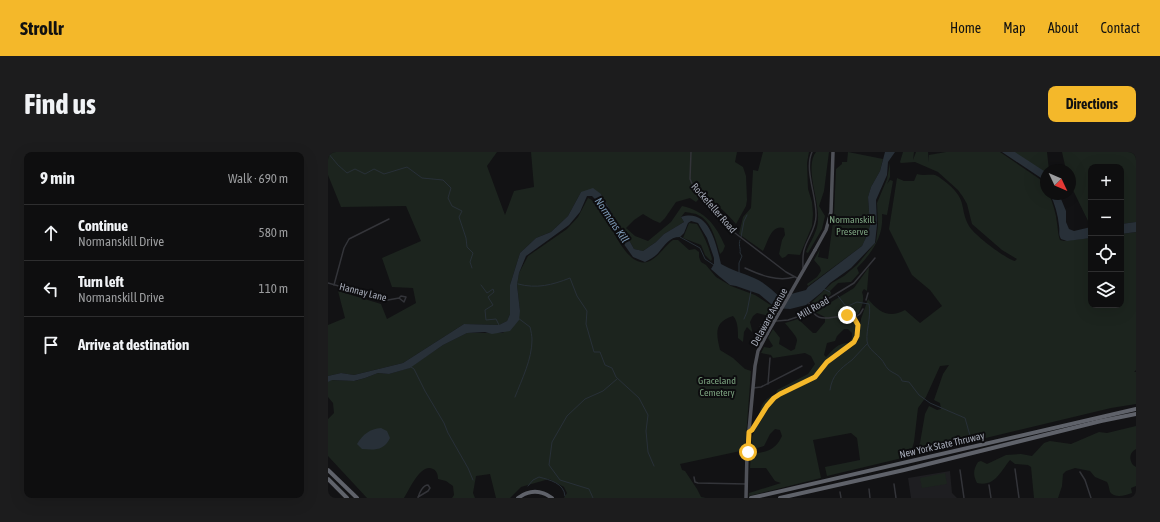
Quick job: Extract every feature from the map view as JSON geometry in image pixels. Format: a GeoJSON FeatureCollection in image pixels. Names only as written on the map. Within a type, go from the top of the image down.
{"type":"FeatureCollection","features":[{"type":"Feature","properties":{"kind":"highway","name":"New York State Thruway"},"geometry":{"type":"LineString","coordinates":[[751,498],[1136,409]]}},
{"type":"Feature","properties":{"kind":"highway","name":"New York State Thruway"},"geometry":{"type":"LineString","coordinates":[[780,498],[904,470],[1101,421],[1136,414]]}},
{"type":"Feature","properties":{"kind":"highway"},"geometry":{"type":"LineString","coordinates":[[328,470],[357,498]]}},
{"type":"Feature","properties":{"kind":"highway"},"geometry":{"type":"LineString","coordinates":[[328,479],[347,498]]}},
{"type":"Feature","properties":{"kind":"highway"},"geometry":{"type":"LineString","coordinates":[[518,498],[525,494],[535,492],[545,494],[551,498]]}},
{"type":"Feature","properties":{"kind":"highway"},"geometry":{"type":"LineString","coordinates":[[521,498],[526,495],[536,494],[551,498]]}},
{"type":"Feature","properties":{"kind":"main road","name":"Delaware Avenue"},"geometry":{"type":"LineString","coordinates":[[746,498],[754,366],[767,334],[826,230],[831,212],[833,152]]}},
{"type":"Feature","properties":{"kind":"street","name":"Rockefeller Road"},"geometry":{"type":"LineString","coordinates":[[691,152],[690,179],[694,186],[714,205],[735,233],[798,279],[801,278],[803,255],[814,229],[816,217],[816,202],[811,184],[810,159],[812,152]]}},
{"type":"Feature","properties":{"kind":"street"},"geometry":{"type":"LineString","coordinates":[[334,285],[344,248],[349,239],[389,219]]}},
{"type":"Feature","properties":{"kind":"street","name":"Mill Road"},"geometry":{"type":"LineString","coordinates":[[761,346],[756,339],[758,329],[763,323],[793,319],[810,310],[854,283],[875,258]]}},
{"type":"Feature","properties":{"kind":"street"},"geometry":{"type":"LineString","coordinates":[[745,268],[769,278],[794,277]]}},
{"type":"Feature","properties":{"kind":"street","name":"Hannay Lane"},"geometry":{"type":"LineString","coordinates":[[328,283],[388,300],[399,298]]}},
{"type":"Feature","properties":{"kind":"street"},"geometry":{"type":"LineString","coordinates":[[866,300],[868,293]]}},
{"type":"Feature","properties":{"kind":"street"},"geometry":{"type":"LineString","coordinates":[[749,432],[752,430],[767,406],[777,396],[815,377],[827,362],[854,342],[857,336],[858,325],[854,318],[844,315],[824,319],[815,315],[810,310],[808,304]]}},
{"type":"Feature","properties":{"kind":"street"},"geometry":{"type":"LineString","coordinates":[[854,318],[860,314],[863,309]]}},
{"type":"Feature","properties":{"kind":"street"},"geometry":{"type":"LineString","coordinates":[[768,384],[770,358]]}},
{"type":"Feature","properties":{"kind":"street"},"geometry":{"type":"LineString","coordinates":[[753,388],[758,388],[768,384],[802,366]]}},
{"type":"Feature","properties":{"kind":"street"},"geometry":{"type":"LineString","coordinates":[[1015,469],[1019,498]]}},
{"type":"Feature","properties":{"kind":"street"},"geometry":{"type":"LineString","coordinates":[[960,470],[964,498]]}},
{"type":"Feature","properties":{"kind":"street"},"geometry":{"type":"LineString","coordinates":[[1080,472],[1091,498]]}},
{"type":"Feature","properties":{"kind":"street"},"geometry":{"type":"LineString","coordinates":[[694,477],[698,483],[746,484]]}},
{"type":"Feature","properties":{"kind":"street"},"geometry":{"type":"LineString","coordinates":[[894,484],[896,498]]}},
{"type":"Feature","properties":{"kind":"street"},"geometry":{"type":"LineString","coordinates":[[428,485],[430,488],[429,490],[418,497],[424,486],[428,485]]}},
{"type":"Feature","properties":{"kind":"street"},"geometry":{"type":"LineString","coordinates":[[990,485],[991,498]]}},
{"type":"Feature","properties":{"kind":"street"},"geometry":{"type":"LineString","coordinates":[[869,490],[870,498]]}},
{"type":"Feature","properties":{"kind":"street"},"geometry":{"type":"LineString","coordinates":[[840,492],[841,498]]}},
{"type":"Feature","properties":{"kind":"shaded area"},"geometry":{"type":"Polygon","coordinates":[[[950,471],[952,493],[957,498],[911,498],[908,478],[950,471]]]}},
{"type":"Feature","properties":{"kind":"green space"},"geometry":{"type":"Polygon","coordinates":[[[328,152],[497,152],[487,166],[505,215],[514,191],[534,187],[531,152],[737,152],[735,162],[743,167],[746,176],[747,200],[746,206],[736,224],[704,193],[696,202],[690,198],[676,202],[660,223],[643,214],[626,228],[635,236],[648,241],[671,222],[682,206],[690,208],[703,215],[714,225],[725,246],[720,254],[713,232],[707,222],[697,214],[685,212],[681,217],[684,222],[664,234],[643,251],[634,249],[629,240],[617,226],[614,217],[601,194],[581,192],[568,216],[551,232],[536,238],[520,253],[510,285],[510,314],[507,321],[499,325],[464,324],[403,363],[354,375],[341,373],[328,376],[328,325],[345,318],[338,291],[381,304],[387,319],[416,303],[413,288],[392,287],[382,258],[421,241],[406,206],[341,207],[328,175],[328,152]]]}},
{"type":"Feature","properties":{"kind":"green space"},"geometry":{"type":"Polygon","coordinates":[[[763,152],[809,152],[807,163],[808,189],[812,202],[812,226],[800,255],[788,254],[782,258],[779,254],[782,240],[785,235],[784,228],[780,227],[773,231],[763,251],[739,234],[743,217],[751,208],[753,170],[758,171],[763,152]]]}},
{"type":"Feature","properties":{"kind":"green space"},"geometry":{"type":"Polygon","coordinates":[[[816,152],[829,152],[824,191],[819,206],[825,216],[822,229],[808,253],[806,252],[818,224],[818,213],[812,175],[813,158],[816,152]]]}},
{"type":"Feature","properties":{"kind":"green space","name":"Normanskill Preserve"},"geometry":{"type":"Polygon","coordinates":[[[848,152],[883,159],[880,171],[871,187],[868,197],[870,225],[868,233],[862,246],[808,286],[807,284],[817,277],[821,271],[820,267],[814,260],[820,249],[818,257],[828,259],[834,215],[836,169],[842,164],[842,162],[847,162],[848,152]]]}},
{"type":"Feature","properties":{"kind":"green space"},"geometry":{"type":"Polygon","coordinates":[[[903,152],[914,152],[913,160],[916,152],[928,152],[929,162],[929,155],[946,152],[1000,152],[1040,179],[1040,200],[1051,200],[1056,216],[1060,240],[1064,241],[1088,238],[1088,308],[1124,308],[1124,234],[1136,232],[1136,370],[1134,372],[1136,372],[1136,404],[1111,408],[827,476],[825,467],[860,460],[857,438],[851,433],[813,440],[821,478],[749,496],[749,493],[781,483],[775,481],[766,468],[750,468],[751,454],[773,448],[782,436],[780,430],[775,429],[770,434],[764,446],[751,450],[752,437],[755,430],[771,405],[779,397],[811,381],[819,375],[830,362],[858,341],[861,319],[868,299],[880,311],[894,314],[905,310],[920,323],[942,306],[930,290],[912,275],[889,229],[897,178],[904,181],[914,181],[917,174],[935,175],[940,178],[958,195],[961,200],[966,220],[972,230],[983,241],[1005,256],[1015,261],[1017,259],[1002,250],[972,224],[967,204],[963,197],[958,190],[938,172],[915,162],[901,163],[903,152]],[[949,365],[940,366],[926,397],[918,408],[914,442],[911,452],[915,451],[920,443],[925,414],[929,406],[937,410],[941,409],[940,403],[934,400],[943,374],[949,365]]]}},
{"type":"Feature","properties":{"kind":"green space"},"geometry":{"type":"Polygon","coordinates":[[[1011,152],[1047,152],[1048,164],[1040,164],[1040,172],[1011,152]]]}},
{"type":"Feature","properties":{"kind":"green space"},"geometry":{"type":"Polygon","coordinates":[[[1062,152],[1136,152],[1136,222],[1124,224],[1124,164],[1088,164],[1088,221],[1076,196],[1076,164],[1065,164],[1062,152]]]}},
{"type":"Feature","properties":{"kind":"green space"},"geometry":{"type":"Polygon","coordinates":[[[890,163],[890,177],[887,184],[890,180],[893,181],[887,215],[882,214],[881,230],[876,244],[857,268],[859,273],[851,282],[838,283],[830,291],[831,294],[829,296],[812,307],[811,303],[832,283],[844,276],[857,265],[876,242],[878,225],[877,203],[887,179],[890,163]]]}},
{"type":"Feature","properties":{"kind":"green space","name":"Graceland Cemetery"},"geometry":{"type":"Polygon","coordinates":[[[588,198],[595,203],[602,212],[629,256],[638,261],[647,262],[658,255],[673,240],[678,240],[689,250],[695,249],[699,252],[701,262],[706,265],[716,277],[731,286],[755,295],[778,310],[773,317],[757,313],[753,316],[750,322],[752,332],[747,327],[744,332],[743,342],[738,338],[737,323],[733,316],[722,321],[719,325],[717,333],[720,350],[733,358],[745,369],[751,371],[745,450],[680,464],[682,470],[685,471],[701,497],[706,498],[564,498],[567,493],[564,487],[549,479],[521,487],[510,498],[496,498],[490,474],[476,476],[473,493],[475,498],[452,498],[454,495],[453,486],[446,481],[438,479],[435,471],[429,468],[424,469],[420,473],[412,483],[404,498],[367,498],[328,456],[328,419],[334,413],[333,403],[328,397],[328,382],[331,380],[355,381],[378,373],[389,374],[409,368],[443,345],[467,333],[503,333],[520,311],[517,285],[519,273],[528,256],[567,229],[578,217],[588,198]]]}},
{"type":"Feature","properties":{"kind":"green space"},"geometry":{"type":"Polygon","coordinates":[[[689,223],[697,224],[700,228],[712,259],[711,261],[705,255],[701,245],[683,238],[689,223]]]}},
{"type":"Feature","properties":{"kind":"green space"},"geometry":{"type":"Polygon","coordinates":[[[869,267],[867,291],[864,289],[862,292],[862,306],[858,314],[852,319],[856,326],[854,338],[849,343],[827,360],[814,375],[776,394],[777,390],[808,374],[815,364],[811,356],[805,353],[773,358],[771,355],[761,353],[764,347],[770,348],[773,346],[768,338],[773,329],[780,338],[779,344],[791,351],[795,349],[797,338],[785,323],[798,319],[813,333],[816,333],[825,322],[825,317],[815,312],[854,288],[869,267]],[[844,329],[837,336],[835,341],[827,343],[824,355],[826,357],[833,349],[841,344],[849,343],[852,338],[852,333],[848,329],[844,329]]]}},
{"type":"Feature","properties":{"kind":"green space"},"geometry":{"type":"Polygon","coordinates":[[[776,394],[759,415],[764,402],[776,394]]]}},
{"type":"Feature","properties":{"kind":"green space"},"geometry":{"type":"Polygon","coordinates":[[[1136,426],[1136,449],[1132,452],[1130,458],[1133,465],[1136,467],[1136,486],[1131,488],[1132,493],[1123,496],[1114,495],[1110,492],[1107,482],[1095,477],[1090,471],[1075,468],[1066,471],[1063,474],[1062,486],[1058,498],[1034,498],[1031,467],[1028,465],[1015,464],[1010,460],[993,481],[983,484],[977,483],[974,472],[978,462],[981,461],[987,464],[1006,455],[1021,454],[1032,456],[1044,443],[1050,441],[1071,444],[1099,432],[1107,433],[1136,426]]]}},
{"type":"Feature","properties":{"kind":"green space"},"geometry":{"type":"Polygon","coordinates":[[[945,473],[947,484],[922,488],[920,478],[945,473]]]}},
{"type":"Feature","properties":{"kind":"water","name":"Normans Kill"},"geometry":{"type":"Polygon","coordinates":[[[885,152],[895,152],[888,162],[887,175],[876,200],[877,225],[875,243],[851,268],[830,283],[822,292],[806,305],[790,309],[776,308],[759,294],[730,285],[711,269],[714,264],[714,258],[707,238],[698,223],[691,221],[688,223],[684,233],[680,237],[670,240],[652,258],[645,262],[633,257],[604,216],[598,202],[592,196],[587,196],[580,212],[569,225],[526,256],[519,273],[517,285],[520,311],[519,320],[510,331],[492,334],[485,332],[467,333],[443,345],[410,368],[389,374],[378,373],[354,381],[332,380],[328,382],[328,376],[341,373],[354,375],[403,363],[464,324],[499,325],[507,321],[510,314],[510,285],[520,253],[536,238],[551,232],[568,216],[581,192],[593,188],[601,194],[614,217],[617,226],[629,240],[634,249],[643,251],[664,234],[684,222],[681,217],[691,216],[705,222],[710,229],[717,247],[721,264],[758,280],[768,286],[780,297],[806,290],[862,246],[870,225],[868,197],[871,187],[880,171],[885,152]]]}},
{"type":"Feature","properties":{"kind":"water"},"geometry":{"type":"Polygon","coordinates":[[[1002,152],[1015,152],[1040,168],[1040,177],[1002,152]]]}},
{"type":"Feature","properties":{"kind":"water"},"geometry":{"type":"Polygon","coordinates":[[[1052,200],[1061,200],[1066,211],[1066,222],[1069,229],[1074,231],[1088,228],[1088,238],[1067,241],[1061,239],[1057,214],[1052,200]]]}},
{"type":"Feature","properties":{"kind":"water"},"geometry":{"type":"Polygon","coordinates":[[[1136,222],[1136,232],[1124,234],[1124,224],[1136,222]]]}},
{"type":"Feature","properties":{"kind":"water"},"geometry":{"type":"Polygon","coordinates":[[[381,428],[387,431],[390,438],[382,447],[378,449],[362,449],[357,444],[367,433],[381,428]]]}},
{"type":"Feature","properties":{"kind":"waterway"},"geometry":{"type":"LineString","coordinates":[[328,153],[347,173],[355,169],[365,174],[374,169],[384,174],[407,167],[422,178],[443,180],[451,188],[448,198],[452,206],[462,211],[459,217],[466,238],[467,247],[473,253],[470,262],[472,268]]}},
{"type":"Feature","properties":{"kind":"waterway"},"geometry":{"type":"LineString","coordinates":[[741,237],[744,221],[747,215]]}},
{"type":"Feature","properties":{"kind":"waterway"},"geometry":{"type":"LineString","coordinates":[[680,237],[700,248],[705,259],[714,265]]}},
{"type":"Feature","properties":{"kind":"waterway"},"geometry":{"type":"LineString","coordinates":[[739,273],[739,263],[742,256],[740,253],[740,240]]}},
{"type":"Feature","properties":{"kind":"waterway"},"geometry":{"type":"LineString","coordinates":[[518,284],[544,286],[570,278],[577,296],[587,311],[586,324],[594,352],[600,352],[605,365],[612,368],[616,377],[639,398],[648,415],[646,431],[648,452],[654,466]]}},
{"type":"Feature","properties":{"kind":"waterway"},"geometry":{"type":"LineString","coordinates":[[481,285],[487,293],[493,289],[494,292],[488,297],[493,305],[485,310],[486,320],[496,319],[499,325]]}},
{"type":"Feature","properties":{"kind":"waterway"},"geometry":{"type":"LineString","coordinates":[[824,289],[830,292]]}},
{"type":"Feature","properties":{"kind":"waterway"},"geometry":{"type":"LineString","coordinates":[[744,319],[747,312],[751,291]]}},
{"type":"Feature","properties":{"kind":"waterway"},"geometry":{"type":"LineString","coordinates":[[838,296],[845,305],[848,306],[857,302],[869,304],[870,314],[867,341],[872,351],[882,360],[888,369],[898,375],[902,381],[909,382],[919,395],[930,403],[965,418],[971,439]]}},
{"type":"Feature","properties":{"kind":"waterway"},"geometry":{"type":"LineString","coordinates":[[515,397],[532,347],[530,327],[518,318]]}},
{"type":"Feature","properties":{"kind":"waterway"},"geometry":{"type":"LineString","coordinates":[[830,390],[837,373],[867,344]]}},
{"type":"Feature","properties":{"kind":"waterway"},"geometry":{"type":"LineString","coordinates":[[411,367],[414,369],[444,423],[473,480]]}},
{"type":"Feature","properties":{"kind":"waterway"},"geometry":{"type":"LineString","coordinates":[[593,498],[589,489],[560,480],[549,465],[552,442],[567,416],[585,399],[603,391],[617,379]]}},
{"type":"Feature","properties":{"kind":"waterway"},"geometry":{"type":"LineString","coordinates":[[528,486],[533,480],[539,477],[559,485],[565,496]]}},
{"type":"Feature","properties":{"kind":"route"},"geometry":{"type":"LineString","coordinates":[[748,452],[749,432],[752,430],[770,402],[780,394],[815,377],[830,359],[845,350],[855,341],[858,325],[854,318],[847,315]]}}]}
